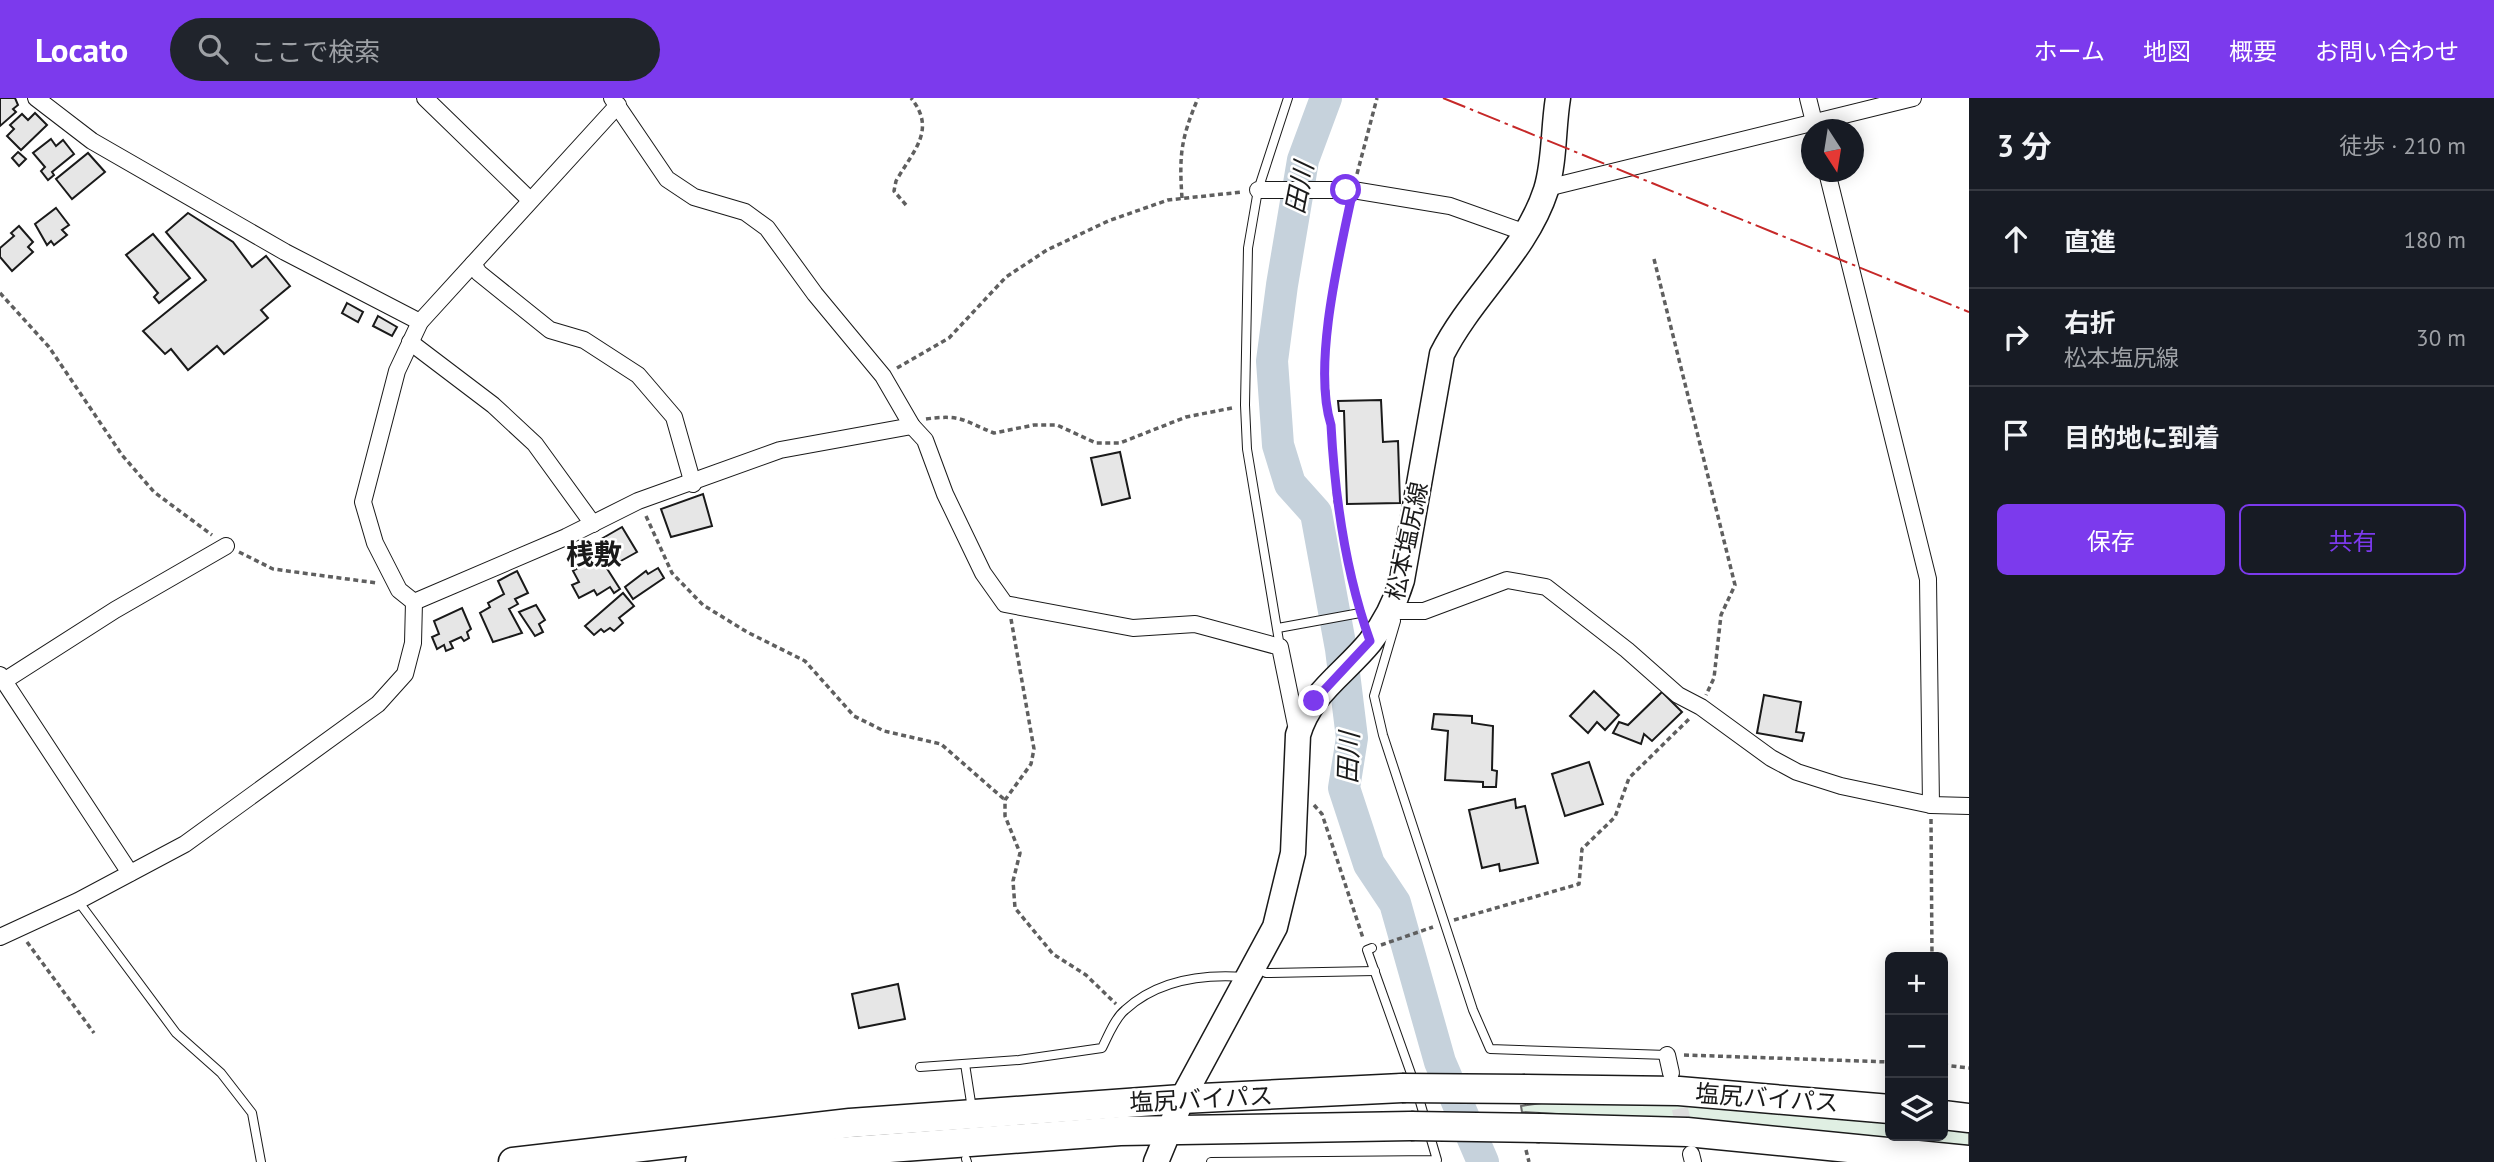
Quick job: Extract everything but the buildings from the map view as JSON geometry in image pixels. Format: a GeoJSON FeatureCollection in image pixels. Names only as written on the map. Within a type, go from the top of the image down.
{"type":"FeatureCollection","features":[{"type":"Feature","properties":{"kind":"highway","name":"塩尻バイパス"},"geometry":{"type":"LineString","coordinates":[[513,1162],[850,1123],[1182,1099],[1402,1088],[1679,1091],[1885,1109]]}},
{"type":"Feature","properties":{"kind":"highway"},"geometry":{"type":"LineString","coordinates":[[1948,1116],[1969,1118]]}},
{"type":"Feature","properties":{"kind":"highway","name":"塩尻バイパス"},"geometry":{"type":"LineString","coordinates":[[700,1162],[1120,1131],[1411,1126],[1687,1132],[1969,1160]]}},
{"type":"Feature","properties":{"kind":"main road","name":"松本塩尻線"},"geometry":{"type":"LineString","coordinates":[[1156,1162],[1182,1099],[1253,972],[1283,903],[1293,853],[1298,735],[1303,717],[1314,701],[1395,612],[1442,354],[1452,333],[1526,233],[1547,188],[1558,98]]}},
{"type":"Feature","properties":{"kind":"street"},"geometry":{"type":"LineString","coordinates":[[36,98],[92,141],[296,258],[420,322]]}},
{"type":"Feature","properties":{"kind":"street"},"geometry":{"type":"LineString","coordinates":[[425,98],[530,200]]}},
{"type":"Feature","properties":{"kind":"street"},"geometry":{"type":"LineString","coordinates":[[1808,98],[1813,119]]}},
{"type":"Feature","properties":{"kind":"street"},"geometry":{"type":"LineString","coordinates":[[1840,119],[1913,98]]}},
{"type":"Feature","properties":{"kind":"street"},"geometry":{"type":"LineString","coordinates":[[414,602],[399,590],[375,543],[363,502],[397,372],[420,322],[615,101],[667,179],[694,197],[745,212],[767,228],[883,376],[910,424],[925,440],[945,494],[983,573],[1006,604],[1133,628],[1195,624],[1280,646],[1298,735]]}},
{"type":"Feature","properties":{"kind":"street"},"geometry":{"type":"LineString","coordinates":[[1547,188],[1801,129]]}},
{"type":"Feature","properties":{"kind":"street"},"geometry":{"type":"LineString","coordinates":[[1829,182],[1928,579],[1931,805]]}},
{"type":"Feature","properties":{"kind":"street"},"geometry":{"type":"LineString","coordinates":[[1264,190],[1350,190],[1450,206],[1526,233]]}},
{"type":"Feature","properties":{"kind":"street"},"geometry":{"type":"LineString","coordinates":[[473,264],[479,273],[551,330],[584,340],[638,375],[674,417],[693,484]]}},
{"type":"Feature","properties":{"kind":"street"},"geometry":{"type":"LineString","coordinates":[[410,342],[493,405],[535,444],[593,524]]}},
{"type":"Feature","properties":{"kind":"street"},"geometry":{"type":"LineString","coordinates":[[414,602],[593,524],[638,501],[693,484],[780,450],[910,424]]}},
{"type":"Feature","properties":{"kind":"street"},"geometry":{"type":"LineString","coordinates":[[130,873],[1,680],[226,545]]}},
{"type":"Feature","properties":{"kind":"street"},"geometry":{"type":"LineString","coordinates":[[1395,612],[1424,611],[1507,580],[1546,587],[1627,650],[1678,695],[1701,707],[1771,758],[1797,772],[1841,786],[1931,805],[1969,806]]}},
{"type":"Feature","properties":{"kind":"street"},"geometry":{"type":"LineString","coordinates":[[0,937],[78,901],[185,844],[378,704],[405,674],[413,643],[414,602]]}},
{"type":"Feature","properties":{"kind":"street"},"geometry":{"type":"LineString","coordinates":[[1667,1055],[1671,1073]]}},
{"type":"Feature","properties":{"kind":"lane"},"geometry":{"type":"LineString","coordinates":[[1280,646],[1281,628],[1247,449],[1245,405],[1248,248],[1289,98]]}},
{"type":"Feature","properties":{"kind":"lane"},"geometry":{"type":"LineString","coordinates":[[1395,612],[1374,696],[1383,735],[1444,923],[1473,1010],[1490,1049],[1667,1055]]}},
{"type":"Feature","properties":{"kind":"lane"},"geometry":{"type":"LineString","coordinates":[[1281,628],[1357,613]]}},
{"type":"Feature","properties":{"kind":"lane"},"geometry":{"type":"LineString","coordinates":[[78,901],[176,1033],[220,1073],[252,1113],[261,1162]]}},
{"type":"Feature","properties":{"kind":"lane"},"geometry":{"type":"LineString","coordinates":[[1211,1162],[1437,1160],[1370,949]]}},
{"type":"Feature","properties":{"kind":"lane"},"geometry":{"type":"LineString","coordinates":[[920,1067],[1019,1060],[1102,1048],[1123,1011],[1163,986],[1208,975],[1375,971]]}},
{"type":"Feature","properties":{"kind":"lane"},"geometry":{"type":"LineString","coordinates":[[965,1064],[973,1115]]}},
{"type":"Feature","properties":{"kind":"path"},"geometry":{"type":"LineString","coordinates":[[906,205],[894,191],[896,181],[925,130],[922,111],[911,98]]}},
{"type":"Feature","properties":{"kind":"path"},"geometry":{"type":"LineString","coordinates":[[1182,198],[1182,135],[1198,98]]}},
{"type":"Feature","properties":{"kind":"path"},"geometry":{"type":"LineString","coordinates":[[1357,613],[1335,501],[1327,377],[1332,290],[1350,190],[1377,98]]}},
{"type":"Feature","properties":{"kind":"path"},"geometry":{"type":"LineString","coordinates":[[883,376],[949,338],[1006,277],[1046,250],[1108,221],[1168,200],[1264,190]]}},
{"type":"Feature","properties":{"kind":"path"},"geometry":{"type":"LineString","coordinates":[[1297,796],[1309,800],[1322,814],[1370,949],[1444,923],[1579,884],[1583,849],[1615,817],[1629,778],[1701,707],[1714,678],[1721,614],[1735,585],[1654,258]]}},
{"type":"Feature","properties":{"kind":"path"},"geometry":{"type":"LineString","coordinates":[[0,293],[49,347],[122,456],[146,483],[226,545],[272,569],[329,578],[396,582]]}},
{"type":"Feature","properties":{"kind":"path"},"geometry":{"type":"LineString","coordinates":[[910,424],[951,415],[972,421],[994,433],[1034,425],[1056,425],[1096,443],[1120,443],[1186,417],[1245,405]]}},
{"type":"Feature","properties":{"kind":"path"},"geometry":{"type":"LineString","coordinates":[[638,501],[672,573],[703,605],[747,632],[805,661],[853,716],[884,730],[942,744],[1005,800]]}},
{"type":"Feature","properties":{"kind":"path"},"geometry":{"type":"LineString","coordinates":[[1006,604],[1012,622],[1034,749],[1031,764],[1005,800],[1005,816],[1020,853],[1013,881],[1015,908],[1053,954],[1086,975],[1123,1011]]}},
{"type":"Feature","properties":{"kind":"path"},"geometry":{"type":"LineString","coordinates":[[1931,805],[1932,952]]}},
{"type":"Feature","properties":{"kind":"path"},"geometry":{"type":"LineString","coordinates":[[18,930],[94,1033]]}},
{"type":"Feature","properties":{"kind":"path"},"geometry":{"type":"LineString","coordinates":[[1667,1055],[1885,1062]]}},
{"type":"Feature","properties":{"kind":"path"},"geometry":{"type":"LineString","coordinates":[[1948,1066],[1969,1068]]}},
{"type":"Feature","properties":{"kind":"green space"},"geometry":{"type":"Polygon","coordinates":[[[1570,1099],[1663,1101],[1885,1120],[1885,1138],[1763,1127],[1522,1112],[1521,1106],[1570,1099]]]}},
{"type":"Feature","properties":{"kind":"green space"},"geometry":{"type":"Polygon","coordinates":[[[1948,1126],[1969,1128],[1969,1146],[1915,1141],[1948,1141],[1948,1126]]]}},
{"type":"Feature","properties":{"kind":"waterway","name":"田川"},"geometry":{"type":"LineString","coordinates":[[1326,98],[1303,160],[1282,285],[1272,361],[1278,445],[1290,484],[1316,513],[1341,649],[1352,738],[1344,788],[1369,864],[1395,903],[1440,1062],[1483,1162]]}},
{"type":"Feature","properties":{"kind":"tunnel"},"geometry":{"type":"LineString","coordinates":[[1674,1085],[1687,1138]]}},
{"type":"Feature","properties":{"kind":"power"},"geometry":{"type":"LineString","coordinates":[[1443,98],[1969,312]]}},
{"type":"Feature","properties":{"kind":"district","name":"桟敷"},"geometry":{"type":"Point","coordinates":[594,553]}},
{"type":"Feature","properties":{"kind":"route"},"geometry":{"type":"LineString","coordinates":[[1314,701],[1322,689],[1370,641],[1360,613],[1335,501],[1328,413],[1326,366],[1332,290],[1353,190],[1346,190]]}}]}
